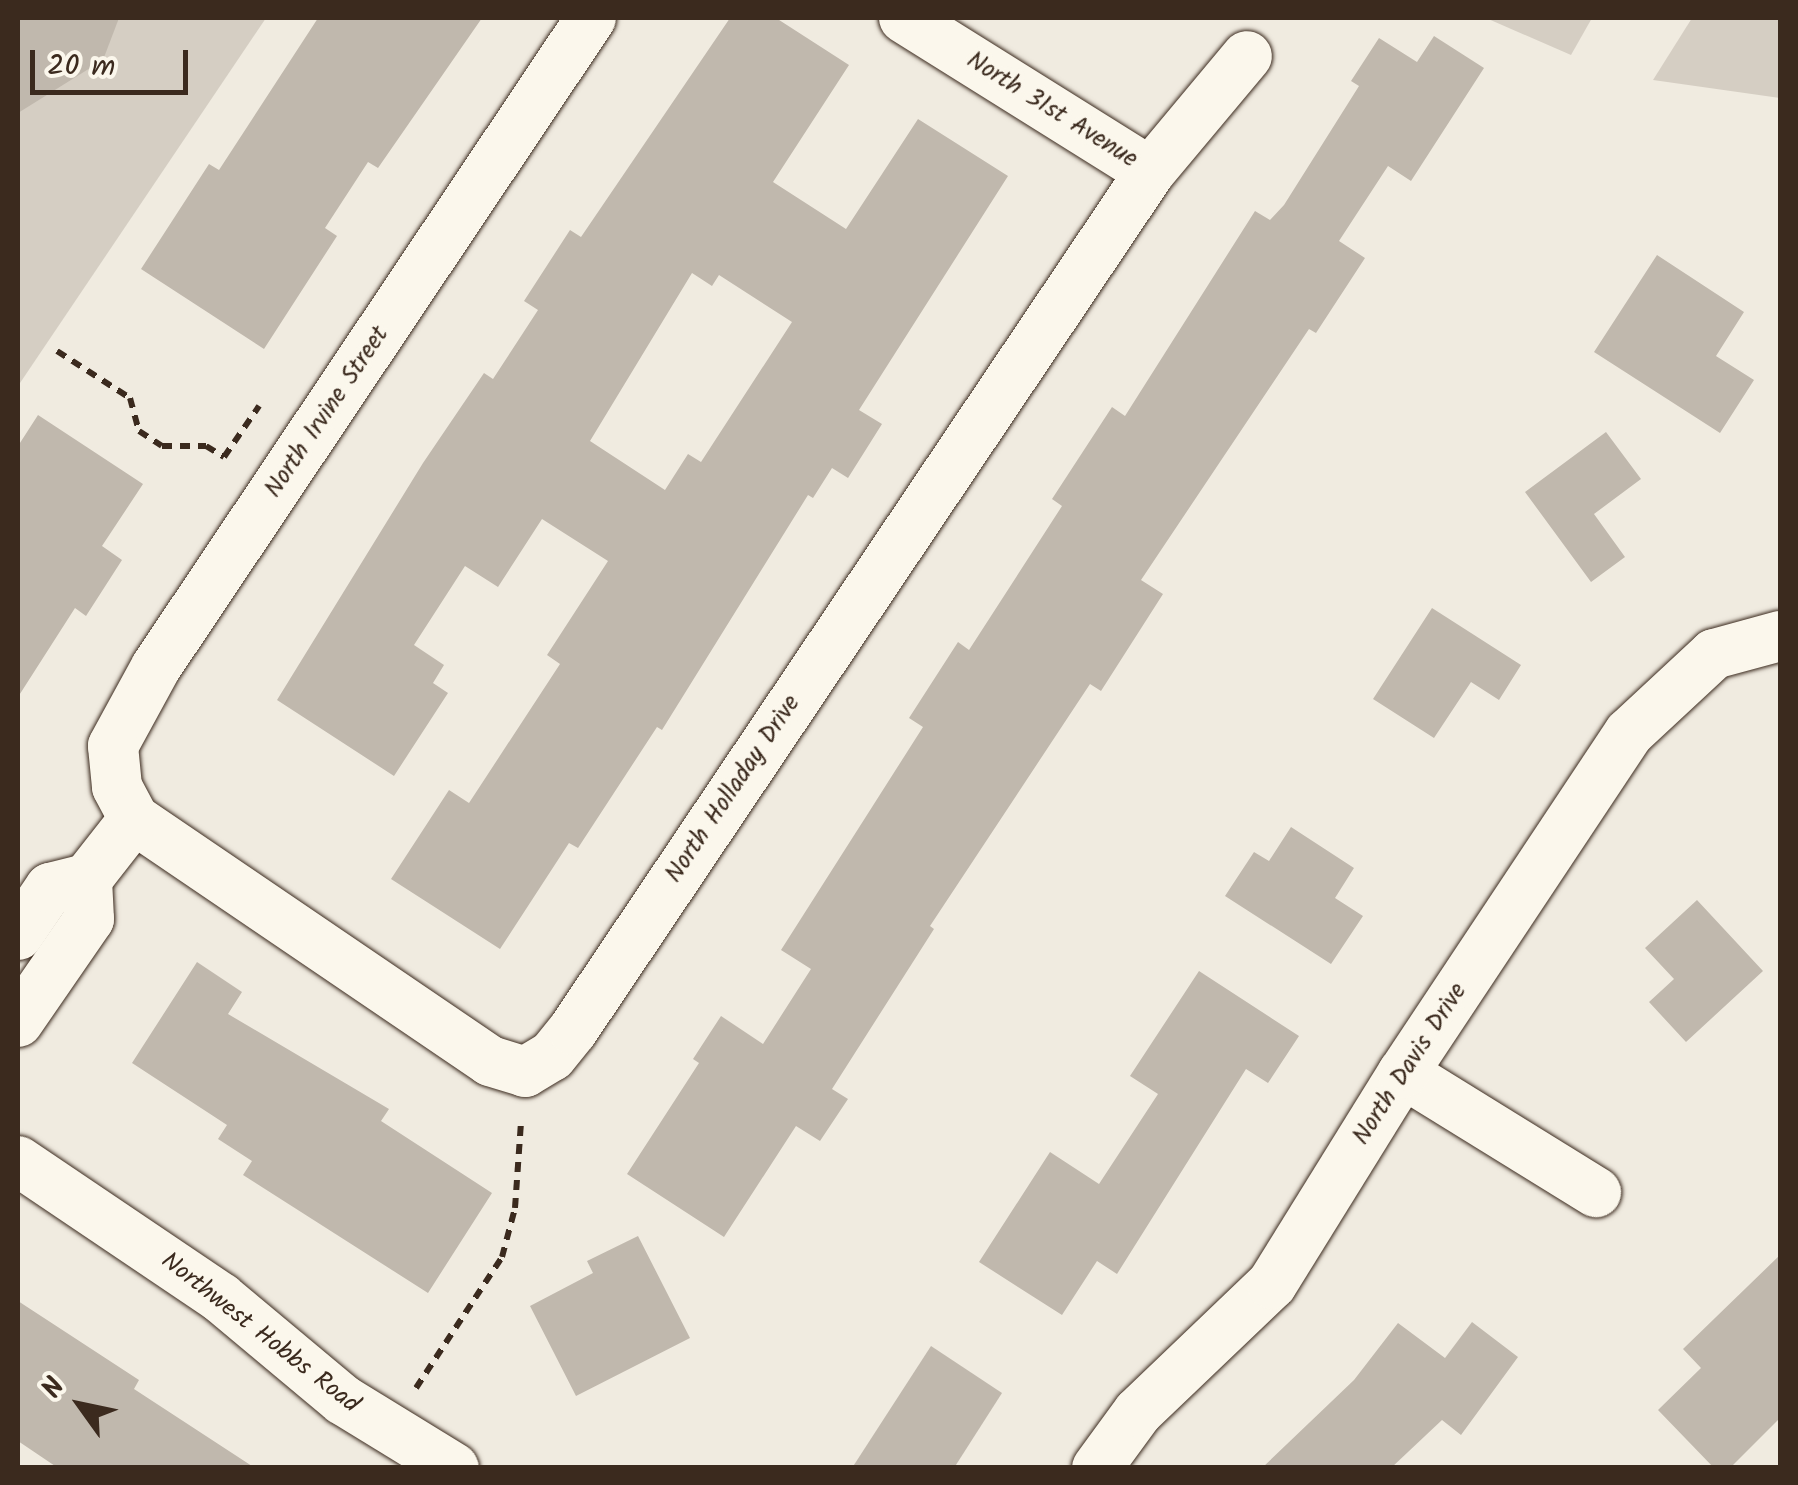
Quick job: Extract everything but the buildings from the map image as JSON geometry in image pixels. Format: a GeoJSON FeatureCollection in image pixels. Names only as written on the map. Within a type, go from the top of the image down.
{"type":"FeatureCollection","features":[{"type":"Feature","properties":{"kind":"street","name":"North Irvine Street"},"geometry":{"type":"LineString","coordinates":[[134,819],[117,787],[113,746],[156,667],[591,18]]}},
{"type":"Feature","properties":{"kind":"street","name":"North 31st Avenue"},"geometry":{"type":"LineString","coordinates":[[904,18],[1150,172]]}},
{"type":"Feature","properties":{"kind":"street","name":"North Holladay Drive"},"geometry":{"type":"LineString","coordinates":[[525,1072],[552,1056],[573,1030],[1150,172],[1247,56]]}},
{"type":"Feature","properties":{"kind":"street","name":"North Davis Drive"},"geometry":{"type":"LineString","coordinates":[[1098,1468],[1138,1412],[1272,1284],[1403,1072],[1629,733],[1714,654],[1780,636]]}},
{"type":"Feature","properties":{"kind":"street"},"geometry":{"type":"LineString","coordinates":[[18,936],[50,888],[87,879],[134,819],[490,1061],[525,1072]]}},
{"type":"Feature","properties":{"kind":"street"},"geometry":{"type":"LineString","coordinates":[[18,1022],[89,919],[87,879]]}},
{"type":"Feature","properties":{"kind":"street"},"geometry":{"type":"LineString","coordinates":[[1403,1072],[1596,1192]]}},
{"type":"Feature","properties":{"kind":"street","name":"Northwest Hobbs Road"},"geometry":{"type":"LineString","coordinates":[[18,1160],[221,1298],[308,1373],[388,1429],[454,1468]]}},
{"type":"Feature","properties":{"kind":"path"},"geometry":{"type":"LineString","coordinates":[[57,351],[130,398],[138,431],[162,446],[206,446],[224,456],[259,406]]}},
{"type":"Feature","properties":{"kind":"path"},"geometry":{"type":"LineString","coordinates":[[388,1429],[502,1257],[515,1208],[525,1072]]}},
{"type":"Feature","properties":{"kind":"shaded area"},"geometry":{"type":"Polygon","coordinates":[[[18,18],[266,18],[18,386],[18,18]]]}},
{"type":"Feature","properties":{"kind":"shaded area"},"geometry":{"type":"Polygon","coordinates":[[[1486,18],[1592,18],[1571,55],[1486,18]]]}},
{"type":"Feature","properties":{"kind":"shaded area"},"geometry":{"type":"Polygon","coordinates":[[[1692,18],[1780,18],[1780,98],[1653,80],[1692,18]]]}}]}
